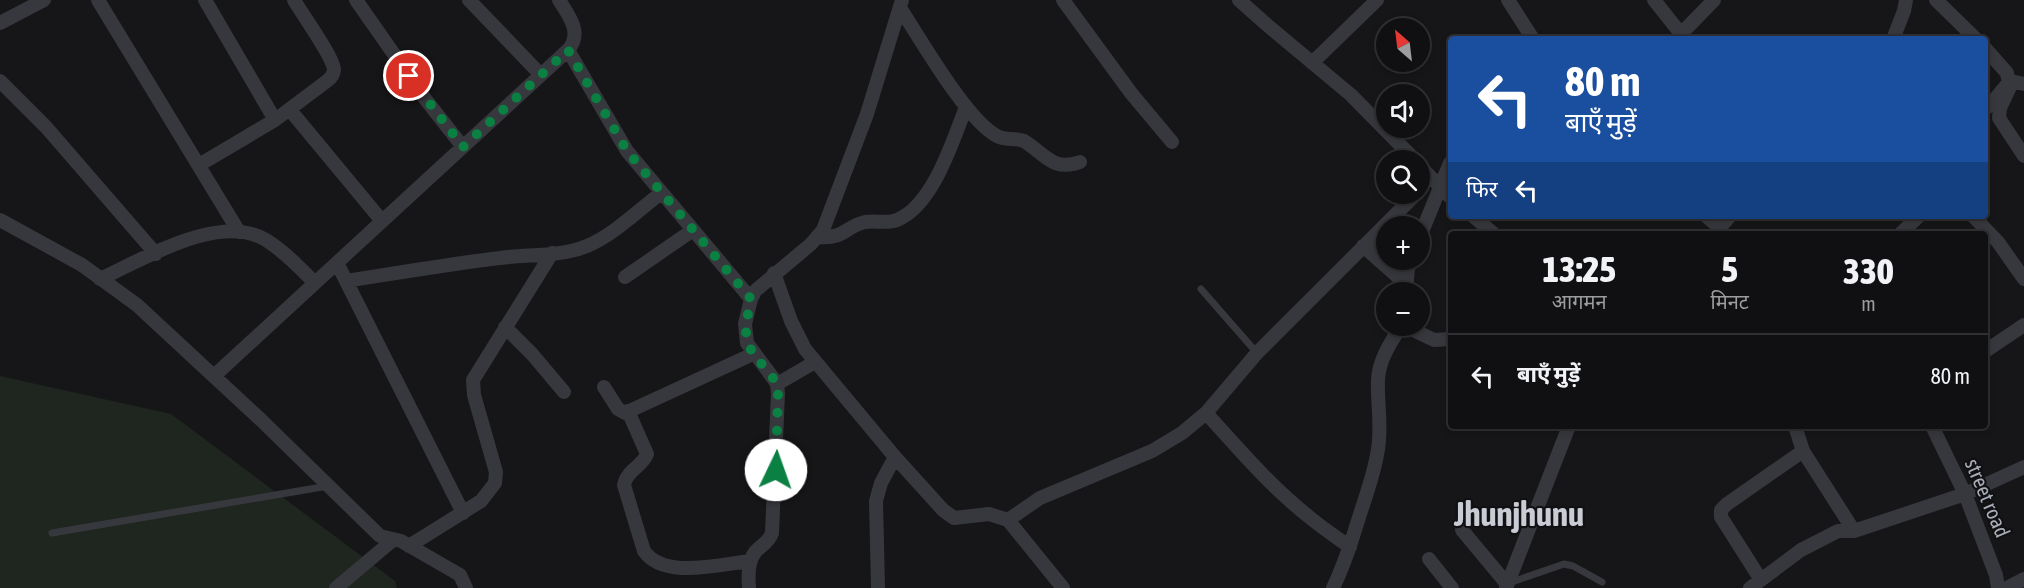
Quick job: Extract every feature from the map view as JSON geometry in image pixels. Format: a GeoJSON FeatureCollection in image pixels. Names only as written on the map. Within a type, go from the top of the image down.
{"type":"FeatureCollection","features":[{"type":"Feature","properties":{"kind":"street"},"geometry":{"type":"LineString","coordinates":[[0,23],[44,0]]}},
{"type":"Feature","properties":{"kind":"street"},"geometry":{"type":"LineString","coordinates":[[98,0],[239,232]]}},
{"type":"Feature","properties":{"kind":"street"},"geometry":{"type":"LineString","coordinates":[[205,0],[275,120]]}},
{"type":"Feature","properties":{"kind":"street"},"geometry":{"type":"LineString","coordinates":[[199,165],[290,110],[327,81],[334,70],[294,0]]}},
{"type":"Feature","properties":{"kind":"street"},"geometry":{"type":"LineString","coordinates":[[356,0],[426,100],[463,147]]}},
{"type":"Feature","properties":{"kind":"street"},"geometry":{"type":"LineString","coordinates":[[469,0],[541,75]]}},
{"type":"Feature","properties":{"kind":"street"},"geometry":{"type":"LineString","coordinates":[[214,376],[568,50],[573,44],[575,31],[559,0]]}},
{"type":"Feature","properties":{"kind":"street"},"geometry":{"type":"LineString","coordinates":[[1063,0],[1125,85],[1172,142]]}},
{"type":"Feature","properties":{"kind":"street"},"geometry":{"type":"LineString","coordinates":[[1239,0],[1351,95],[1405,150]]}},
{"type":"Feature","properties":{"kind":"street"},"geometry":{"type":"LineString","coordinates":[[1312,63],[1377,0]]}},
{"type":"Feature","properties":{"kind":"street"},"geometry":{"type":"LineString","coordinates":[[1508,0],[1531,36]]}},
{"type":"Feature","properties":{"kind":"street"},"geometry":{"type":"LineString","coordinates":[[1654,0],[1678,36],[1714,0]]}},
{"type":"Feature","properties":{"kind":"street"},"geometry":{"type":"LineString","coordinates":[[1894,36],[1906,0]]}},
{"type":"Feature","properties":{"kind":"street"},"geometry":{"type":"LineString","coordinates":[[1936,0],[1973,36]]}},
{"type":"Feature","properties":{"kind":"street"},"geometry":{"type":"LineString","coordinates":[[901,4],[966,107],[999,137],[1022,141],[1058,165],[1066,166],[1080,162]]}},
{"type":"Feature","properties":{"kind":"street"},"geometry":{"type":"LineString","coordinates":[[748,588],[753,555],[770,540],[772,533],[779,406],[777,384],[747,343],[745,334],[751,299],[755,291],[774,273],[824,230],[867,114],[901,4]]}},
{"type":"Feature","properties":{"kind":"street"},"geometry":{"type":"LineString","coordinates":[[568,50],[622,145],[751,299]]}},
{"type":"Feature","properties":{"kind":"street"},"geometry":{"type":"LineString","coordinates":[[1988,51],[2003,67],[2010,81],[2010,87],[2000,108],[1999,118],[2024,156]]}},
{"type":"Feature","properties":{"kind":"street"},"geometry":{"type":"LineString","coordinates":[[0,81],[46,127],[156,254]]}},
{"type":"Feature","properties":{"kind":"street"},"geometry":{"type":"LineString","coordinates":[[2010,81],[2024,84]]}},
{"type":"Feature","properties":{"kind":"street"},"geometry":{"type":"LineString","coordinates":[[1988,107],[2010,81]]}},
{"type":"Feature","properties":{"kind":"street"},"geometry":{"type":"LineString","coordinates":[[818,237],[838,237],[867,222],[894,221],[913,210],[944,163],[966,107]]}},
{"type":"Feature","properties":{"kind":"street"},"geometry":{"type":"LineString","coordinates":[[290,110],[382,221]]}},
{"type":"Feature","properties":{"kind":"street"},"geometry":{"type":"LineString","coordinates":[[1429,216],[1448,169]]}},
{"type":"Feature","properties":{"kind":"street"},"geometry":{"type":"LineString","coordinates":[[1430,176],[1441,188]]}},
{"type":"Feature","properties":{"kind":"street"},"geometry":{"type":"LineString","coordinates":[[346,281],[502,257],[552,253],[590,245],[661,193]]}},
{"type":"Feature","properties":{"kind":"street"},"geometry":{"type":"LineString","coordinates":[[1008,520],[1040,498],[1152,451],[1182,433],[1206,412],[1257,353],[1406,204]]}},
{"type":"Feature","properties":{"kind":"street"},"geometry":{"type":"LineString","coordinates":[[1476,219],[1490,231]]}},
{"type":"Feature","properties":{"kind":"street"},"geometry":{"type":"LineString","coordinates":[[1716,231],[1727,219]]}},
{"type":"Feature","properties":{"kind":"street"},"geometry":{"type":"LineString","coordinates":[[1903,231],[1916,219]]}},
{"type":"Feature","properties":{"kind":"street"},"geometry":{"type":"LineString","coordinates":[[1976,219],[1987,231]]}},
{"type":"Feature","properties":{"kind":"street"},"geometry":{"type":"LineString","coordinates":[[0,220],[82,265],[137,305],[380,536],[409,546],[460,575],[466,588]]}},
{"type":"Feature","properties":{"kind":"street"},"geometry":{"type":"LineString","coordinates":[[625,276],[693,230]]}},
{"type":"Feature","properties":{"kind":"street"},"geometry":{"type":"LineString","coordinates":[[100,279],[198,237],[223,231],[239,232],[264,239],[315,282]]}},
{"type":"Feature","properties":{"kind":"street"},"geometry":{"type":"LineString","coordinates":[[1988,232],[2024,277]]}},
{"type":"Feature","properties":{"kind":"street"},"geometry":{"type":"LineString","coordinates":[[1364,246],[1400,282]]}},
{"type":"Feature","properties":{"kind":"street"},"geometry":{"type":"LineString","coordinates":[[409,546],[481,501],[495,483],[496,472],[472,386],[478,370],[552,253]]}},
{"type":"Feature","properties":{"kind":"street"},"geometry":{"type":"LineString","coordinates":[[337,263],[463,513]]}},
{"type":"Feature","properties":{"kind":"street"},"geometry":{"type":"LineString","coordinates":[[774,273],[798,337],[815,362],[895,458],[949,516],[960,518],[989,514],[1008,520],[1055,585]]}},
{"type":"Feature","properties":{"kind":"street"},"geometry":{"type":"LineString","coordinates":[[1988,348],[2024,326]]}},
{"type":"Feature","properties":{"kind":"street"},"geometry":{"type":"LineString","coordinates":[[505,327],[532,354],[564,392]]}},
{"type":"Feature","properties":{"kind":"street"},"geometry":{"type":"LineString","coordinates":[[1333,588],[1344,565],[1374,472],[1381,417],[1378,380],[1385,352],[1396,336]]}},
{"type":"Feature","properties":{"kind":"street"},"geometry":{"type":"LineString","coordinates":[[1425,336],[1434,340],[1448,339]]}},
{"type":"Feature","properties":{"kind":"street"},"geometry":{"type":"LineString","coordinates":[[604,387],[620,411],[628,411],[753,354]]}},
{"type":"Feature","properties":{"kind":"street"},"geometry":{"type":"LineString","coordinates":[[777,384],[815,362]]}},
{"type":"Feature","properties":{"kind":"street"},"geometry":{"type":"LineString","coordinates":[[628,411],[647,454],[643,461],[629,473],[624,485],[644,551],[649,558],[656,563],[678,569],[751,561]]}},
{"type":"Feature","properties":{"kind":"street"},"geometry":{"type":"LineString","coordinates":[[1206,412],[1282,493],[1308,516],[1350,547]]}},
{"type":"Feature","properties":{"kind":"street"},"geometry":{"type":"LineString","coordinates":[[1506,586],[1568,429]]}},
{"type":"Feature","properties":{"kind":"street"},"geometry":{"type":"LineString","coordinates":[[1796,429],[1803,451],[1854,531]]}},
{"type":"Feature","properties":{"kind":"street","name":"street road"},"geometry":{"type":"LineString","coordinates":[[1933,429],[1965,494],[1996,574],[1998,588]]}},
{"type":"Feature","properties":{"kind":"street"},"geometry":{"type":"LineString","coordinates":[[1803,451],[1721,510],[1721,518],[1756,584],[1801,550],[1838,531],[1854,531],[1965,494],[2024,467]]}},
{"type":"Feature","properties":{"kind":"street"},"geometry":{"type":"LineString","coordinates":[[878,587],[876,501],[881,483],[895,458]]}},
{"type":"Feature","properties":{"kind":"street"},"geometry":{"type":"LineString","coordinates":[[1462,530],[1506,586]]}},
{"type":"Feature","properties":{"kind":"street"},"geometry":{"type":"LineString","coordinates":[[336,588],[393,540]]}},
{"type":"Feature","properties":{"kind":"street"},"geometry":{"type":"LineString","coordinates":[[1428,559],[1452,588]]}},
{"type":"Feature","properties":{"kind":"street"},"geometry":{"type":"LineString","coordinates":[[2007,588],[2024,579]]}},
{"type":"Feature","properties":{"kind":"lane"},"geometry":{"type":"LineString","coordinates":[[1201,289],[1257,353]]}},
{"type":"Feature","properties":{"kind":"lane"},"geometry":{"type":"LineString","coordinates":[[52,533],[328,486]]}},
{"type":"Feature","properties":{"kind":"lane"},"geometry":{"type":"LineString","coordinates":[[1506,586],[1564,564],[1573,566],[1602,582]]}},
{"type":"Feature","properties":{"kind":"shaded area"},"geometry":{"type":"Polygon","coordinates":[[[0,376],[171,414],[395,581],[397,588],[0,588],[0,376]]]}},
{"type":"Feature","properties":{"kind":"district","name":"Jhunjhunu"},"geometry":{"type":"Point","coordinates":[1519,514]}},
{"type":"Feature","properties":{"kind":"route"},"geometry":{"type":"LineString","coordinates":[[409,76],[463,147],[568,50],[609,124],[627,151],[751,299],[745,334],[747,343],[777,384],[779,406],[776,470]]}}]}
